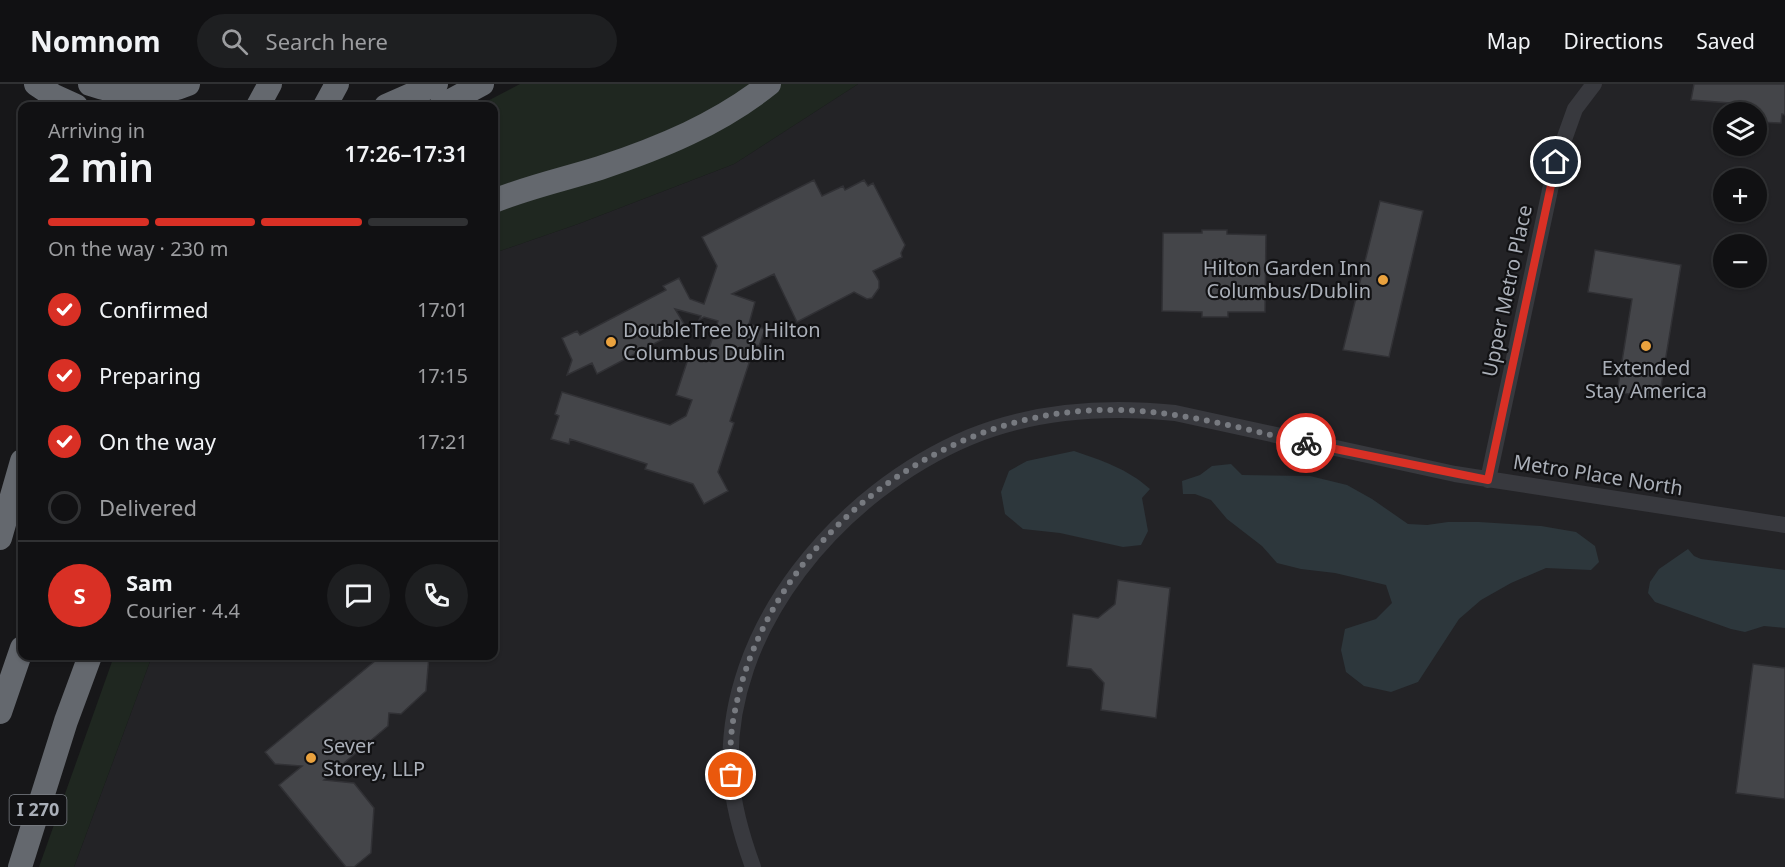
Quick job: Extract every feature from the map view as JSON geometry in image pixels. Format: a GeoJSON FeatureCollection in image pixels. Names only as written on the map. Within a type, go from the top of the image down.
{"type":"FeatureCollection","features":[{"type":"Feature","properties":{"kind":"highway"},"geometry":{"type":"LineString","coordinates":[[36,84],[67,102]]}},
{"type":"Feature","properties":{"kind":"highway"},"geometry":{"type":"LineString","coordinates":[[90,84],[109,90],[144,93],[179,88],[188,84]]}},
{"type":"Feature","properties":{"kind":"highway"},"geometry":{"type":"LineString","coordinates":[[260,102],[270,84]]}},
{"type":"Feature","properties":{"kind":"highway"},"geometry":{"type":"LineString","coordinates":[[327,102],[337,84]]}},
{"type":"Feature","properties":{"kind":"highway"},"geometry":{"type":"LineString","coordinates":[[395,102],[436,84]]}},
{"type":"Feature","properties":{"kind":"highway"},"geometry":{"type":"LineString","coordinates":[[448,102],[482,84]]}},
{"type":"Feature","properties":{"kind":"highway"},"geometry":{"type":"LineString","coordinates":[[498,200],[600,168],[684,137],[746,102],[769,84]]}},
{"type":"Feature","properties":{"kind":"highway"},"geometry":{"type":"LineString","coordinates":[[0,538],[18,475]]}},
{"type":"Feature","properties":{"kind":"highway"},"geometry":{"type":"LineString","coordinates":[[0,712],[18,660]]}},
{"type":"Feature","properties":{"kind":"highway","name":"I 270"},"geometry":{"type":"LineString","coordinates":[[20,867],[89,660]]}},
{"type":"Feature","properties":{"kind":"highway"},"geometry":{"type":"LineString","coordinates":[[56,753],[98,660]]}},
{"type":"Feature","properties":{"kind":"street","name":"Upper Metro Place"},"geometry":{"type":"LineString","coordinates":[[1488,480],[1556,162],[1575,109],[1594,84]]}},
{"type":"Feature","properties":{"kind":"street","name":"Metro Place North"},"geometry":{"type":"LineString","coordinates":[[753,867],[745,846],[733,795],[730,756],[733,719],[738,696],[765,624],[790,581],[838,524],[871,495],[904,471],[933,454],[972,436],[1036,418],[1081,411],[1131,409],[1175,413],[1328,448],[1488,480],[1785,525]]}},
{"type":"Feature","properties":{"kind":"shaded area"},"geometry":{"type":"Polygon","coordinates":[[[520,84],[750,84],[693,119],[660,133],[593,158],[498,189],[498,102],[486,102],[520,84]]]}},
{"type":"Feature","properties":{"kind":"shaded area"},"geometry":{"type":"Polygon","coordinates":[[[781,84],[858,84],[734,164],[578,224],[498,252],[498,212],[664,155],[781,84]]]}},
{"type":"Feature","properties":{"kind":"shaded area"},"geometry":{"type":"Polygon","coordinates":[[[858,84],[1785,84],[1785,867],[74,867],[151,660],[498,660],[498,252],[578,224],[734,164],[858,84]]]}},
{"type":"Feature","properties":{"kind":"shaded area"},"geometry":{"type":"Polygon","coordinates":[[[1074,451],[1123,471],[1150,489],[1142,498],[1148,531],[1141,545],[1123,547],[1060,533],[1023,529],[1005,514],[1001,492],[1009,471],[1027,461],[1074,451]]]}},
{"type":"Feature","properties":{"kind":"shaded area"},"geometry":{"type":"Polygon","coordinates":[[[1231,464],[1242,475],[1310,476],[1347,485],[1408,524],[1479,522],[1541,526],[1576,532],[1595,546],[1599,562],[1591,570],[1546,568],[1511,583],[1481,600],[1459,619],[1418,682],[1391,692],[1364,686],[1346,672],[1341,650],[1345,629],[1376,619],[1392,603],[1386,585],[1277,563],[1262,546],[1227,519],[1211,500],[1195,494],[1183,494],[1182,481],[1200,475],[1212,466],[1231,464]]]}},
{"type":"Feature","properties":{"kind":"shaded area"},"geometry":{"type":"Polygon","coordinates":[[[1688,549],[1694,556],[1701,559],[1785,570],[1785,628],[1764,626],[1745,632],[1655,602],[1648,593],[1650,582],[1659,569],[1688,549]]]}},
{"type":"Feature","properties":{"kind":"shaded area"},"geometry":{"type":"Polygon","coordinates":[[[113,660],[151,660],[74,867],[39,867],[113,660]]]}},
{"type":"Feature","properties":{"kind":"building"},"geometry":{"type":"Polygon","coordinates":[[[1694,84],[1785,84],[1785,115],[1782,114],[1781,123],[1767,122],[1767,102],[1691,100],[1694,84]]]}},
{"type":"Feature","properties":{"kind":"building","name":"DoubleTree by Hilton Columbus Dublin"},"geometry":{"type":"Polygon","coordinates":[[[814,180],[822,196],[843,186],[845,190],[864,180],[868,186],[873,183],[905,245],[901,253],[902,257],[873,271],[879,281],[879,288],[872,298],[867,299],[854,292],[797,322],[774,274],[732,294],[755,302],[749,324],[765,329],[759,346],[755,345],[730,421],[734,423],[718,472],[728,491],[704,504],[693,484],[645,469],[647,464],[570,439],[569,444],[551,439],[559,416],[555,414],[562,392],[670,425],[686,416],[692,400],[676,395],[689,356],[705,361],[718,321],[704,317],[699,320],[701,316],[675,309],[686,327],[597,374],[592,363],[567,375],[572,360],[562,338],[577,331],[580,335],[666,290],[663,286],[679,278],[690,299],[704,304],[717,266],[702,237],[814,180]]]}},
{"type":"Feature","properties":{"kind":"building","name":"Hilton Garden Inn Columbus/Dublin"},"geometry":{"type":"Polygon","coordinates":[[[1380,201],[1423,211],[1389,357],[1343,350],[1380,201]]]}},
{"type":"Feature","properties":{"kind":"building"},"geometry":{"type":"Polygon","coordinates":[[[1202,230],[1227,230],[1227,234],[1266,235],[1265,312],[1228,312],[1228,317],[1202,317],[1202,312],[1162,311],[1163,233],[1202,233],[1202,230]]]}},
{"type":"Feature","properties":{"kind":"building","name":"Extended Stay America"},"geometry":{"type":"Polygon","coordinates":[[[1595,250],[1681,265],[1659,399],[1617,392],[1632,299],[1588,292],[1595,250]]]}},
{"type":"Feature","properties":{"kind":"building"},"geometry":{"type":"Polygon","coordinates":[[[1118,580],[1170,588],[1156,718],[1101,710],[1104,683],[1091,669],[1067,666],[1073,614],[1098,618],[1115,604],[1118,580]]]}},
{"type":"Feature","properties":{"kind":"building","name":"Sever Storey, LLP"},"geometry":{"type":"Polygon","coordinates":[[[376,660],[429,660],[426,691],[401,714],[389,713],[388,726],[324,780],[354,783],[374,808],[371,853],[354,867],[346,867],[279,785],[302,766],[275,764],[265,752],[376,660]]]}},
{"type":"Feature","properties":{"kind":"building"},"geometry":{"type":"Polygon","coordinates":[[[1753,664],[1785,668],[1785,799],[1736,793],[1753,664]]]}},
{"type":"Feature","properties":{"kind":"way so far"},"geometry":{"type":"LineString","coordinates":[[731,775],[733,719],[738,696],[754,648],[790,581],[838,524],[871,495],[904,471],[933,454],[972,436],[1036,418],[1081,411],[1131,409],[1202,418],[1306,443]]}},
{"type":"Feature","properties":{"kind":"place","name":"Hilton Garden Inn Columbus/Dublin"},"geometry":{"type":"Point","coordinates":[1383,280]}},
{"type":"Feature","properties":{"kind":"place","name":"DoubleTree by Hilton Columbus Dublin"},"geometry":{"type":"Point","coordinates":[611,342]}},
{"type":"Feature","properties":{"kind":"place","name":"Extended Stay America"},"geometry":{"type":"Point","coordinates":[1646,346]}},
{"type":"Feature","properties":{"kind":"place","name":"Sever Storey, LLP"},"geometry":{"type":"Point","coordinates":[311,758]}},
{"type":"Feature","properties":{"kind":"route"},"geometry":{"type":"LineString","coordinates":[[1306,443],[1488,480],[1556,162]]}}]}
